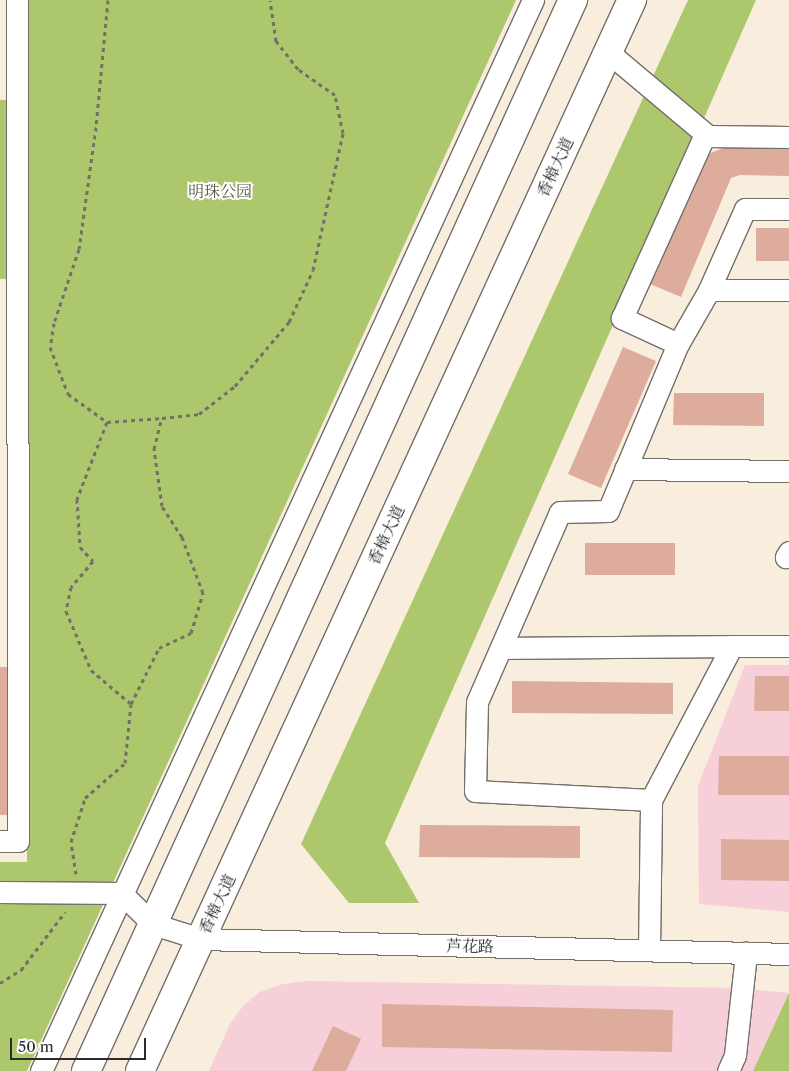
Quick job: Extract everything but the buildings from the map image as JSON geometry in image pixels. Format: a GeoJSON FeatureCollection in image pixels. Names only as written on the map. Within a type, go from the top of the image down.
{"type":"FeatureCollection","features":[{"type":"Feature","properties":{"kind":"main road"},"geometry":{"type":"LineString","coordinates":[[86,1071],[574,0]]}},
{"type":"Feature","properties":{"kind":"main road","name":"香樟大道"},"geometry":{"type":"LineString","coordinates":[[140,1071],[632,0]]}},
{"type":"Feature","properties":{"kind":"street"},"geometry":{"type":"LineString","coordinates":[[0,841],[18,841],[9,612],[8,288],[17,0]]}},
{"type":"Feature","properties":{"kind":"street"},"geometry":{"type":"LineString","coordinates":[[41,1071],[121,893],[533,0]]}},
{"type":"Feature","properties":{"kind":"street"},"geometry":{"type":"LineString","coordinates":[[608,52],[705,134],[789,136]]}},
{"type":"Feature","properties":{"kind":"street"},"geometry":{"type":"LineString","coordinates":[[678,344],[622,318],[705,134]]}},
{"type":"Feature","properties":{"kind":"street"},"geometry":{"type":"LineString","coordinates":[[652,800],[475,791],[477,702],[560,512],[608,511],[678,344],[708,290],[744,209],[789,209]]}},
{"type":"Feature","properties":{"kind":"street"},"geometry":{"type":"LineString","coordinates":[[708,290],[789,290]]}},
{"type":"Feature","properties":{"kind":"street"},"geometry":{"type":"LineString","coordinates":[[625,469],[789,470]]}},
{"type":"Feature","properties":{"kind":"street"},"geometry":{"type":"LineString","coordinates":[[789,552],[786,557],[789,557]]}},
{"type":"Feature","properties":{"kind":"street"},"geometry":{"type":"LineString","coordinates":[[649,950],[652,800],[732,646]]}},
{"type":"Feature","properties":{"kind":"street"},"geometry":{"type":"LineString","coordinates":[[500,648],[789,646]]}},
{"type":"Feature","properties":{"kind":"street"},"geometry":{"type":"LineString","coordinates":[[0,892],[121,893],[153,924]]}},
{"type":"Feature","properties":{"kind":"street","name":"芦花路"},"geometry":{"type":"LineString","coordinates":[[153,924],[201,939],[789,954]]}},
{"type":"Feature","properties":{"kind":"street"},"geometry":{"type":"LineString","coordinates":[[728,1071],[734,1055],[746,952]]}},
{"type":"Feature","properties":{"kind":"path"},"geometry":{"type":"LineString","coordinates":[[108,0],[96,127],[79,249],[54,323],[50,348],[68,394],[108,422],[199,414],[235,386],[289,322],[313,270],[343,133],[335,95],[298,69],[276,41],[270,0]]}},
{"type":"Feature","properties":{"kind":"path"},"geometry":{"type":"LineString","coordinates":[[0,983],[21,970],[80,893],[71,842],[85,798],[125,763],[131,704],[159,648],[191,634],[203,593],[182,537],[162,506],[154,449],[162,418]]}},
{"type":"Feature","properties":{"kind":"path"},"geometry":{"type":"LineString","coordinates":[[108,422],[77,499],[80,547],[93,561],[71,587],[66,611],[91,670],[131,704]]}},
{"type":"Feature","properties":{"kind":"shaded area"},"geometry":{"type":"Polygon","coordinates":[[[745,665],[789,665],[789,912],[699,904],[698,786],[745,665]]]}},
{"type":"Feature","properties":{"kind":"shaded area"},"geometry":{"type":"Polygon","coordinates":[[[305,981],[736,988],[789,993],[753,1071],[209,1071],[230,1024],[243,1006],[260,992],[283,984],[305,981]]]}},
{"type":"Feature","properties":{"kind":"green space","name":"明珠公园"},"geometry":{"type":"Polygon","coordinates":[[[29,0],[516,0],[27,1071],[0,1071],[0,862],[27,862],[29,0]]]}},
{"type":"Feature","properties":{"kind":"green space"},"geometry":{"type":"Polygon","coordinates":[[[688,0],[756,0],[385,843],[419,903],[349,903],[301,844],[688,0]]]}},
{"type":"Feature","properties":{"kind":"green space"},"geometry":{"type":"Polygon","coordinates":[[[0,100],[7,100],[7,279],[0,279],[0,100]]]}},
{"type":"Feature","properties":{"kind":"green space"},"geometry":{"type":"Polygon","coordinates":[[[789,993],[789,1071],[753,1071],[789,993]]]}}]}
